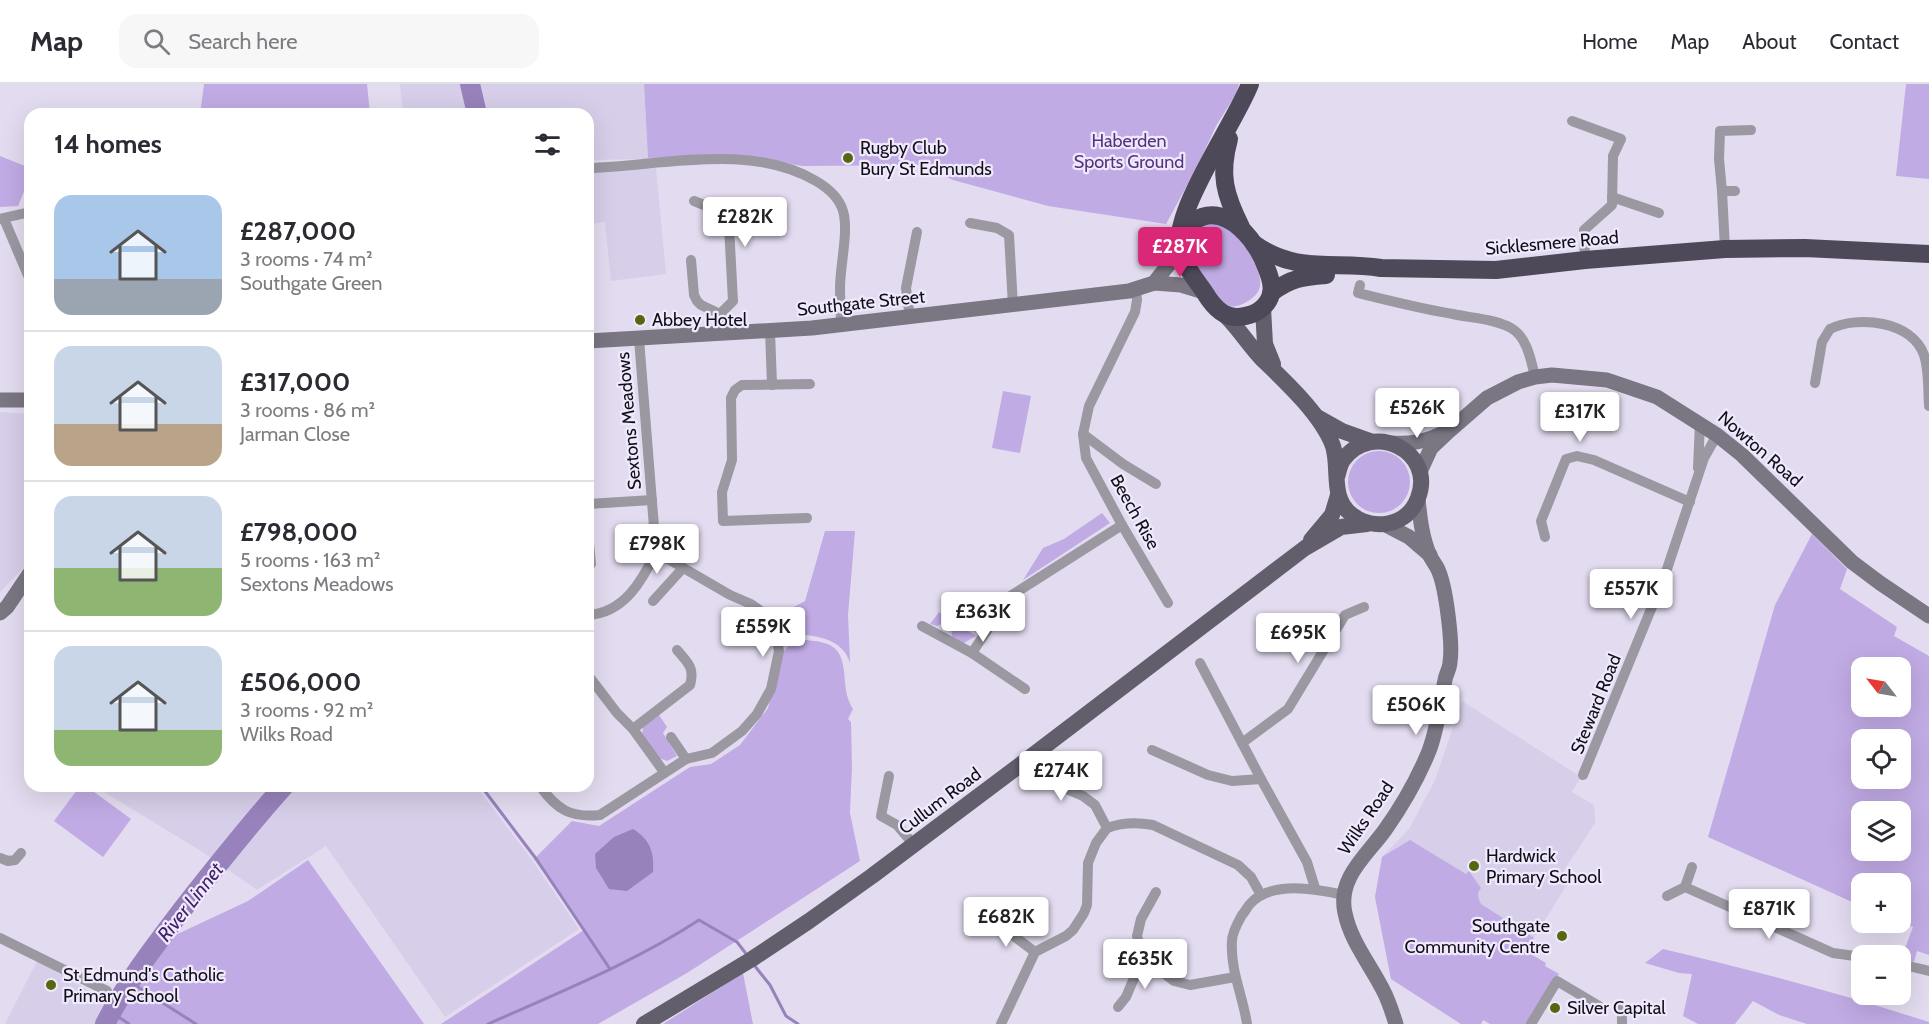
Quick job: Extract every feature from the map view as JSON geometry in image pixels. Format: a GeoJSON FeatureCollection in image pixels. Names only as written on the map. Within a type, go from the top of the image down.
{"type":"FeatureCollection","features":[{"type":"Feature","properties":{"kind":"highway"},"geometry":{"type":"LineString","coordinates":[[1236,114],[1224,157],[1226,189],[1266,267],[1267,301],[1246,316],[1235,318],[1226,316],[1204,292],[1179,245],[1188,206],[1250,85]]}},
{"type":"Feature","properties":{"kind":"highway"},"geometry":{"type":"LineString","coordinates":[[1179,245],[1184,231],[1195,220],[1212,214],[1230,220],[1249,237]]}},
{"type":"Feature","properties":{"kind":"highway","name":"Sicklesmere Road"},"geometry":{"type":"LineString","coordinates":[[1249,237],[1264,251],[1291,262],[1381,268],[1496,270],[1585,260],[1725,249],[1804,248],[1929,254]]}},
{"type":"Feature","properties":{"kind":"highway","name":"Sicklesmere Road"},"geometry":{"type":"LineString","coordinates":[[1267,301],[1286,283],[1298,278],[1362,273],[1381,268]]}},
{"type":"Feature","properties":{"kind":"main road"},"geometry":{"type":"LineString","coordinates":[[1267,301],[1264,344],[1275,371]]}},
{"type":"Feature","properties":{"kind":"main road"},"geometry":{"type":"LineString","coordinates":[[1226,316],[1316,417],[1333,446],[1338,495],[1349,513],[1367,524],[1386,525],[1399,520],[1411,511],[1418,499],[1421,486],[1420,472],[1414,459],[1404,449],[1392,443],[1370,441],[1342,431],[1316,417]]}},
{"type":"Feature","properties":{"kind":"main road"},"geometry":{"type":"LineString","coordinates":[[1337,477],[1343,460],[1355,448],[1370,441]]}},
{"type":"Feature","properties":{"kind":"main road","name":"Cullum Road"},"geometry":{"type":"LineString","coordinates":[[1305,548],[1332,515],[1338,495]]}},
{"type":"Feature","properties":{"kind":"main road","name":"Cullum Road"},"geometry":{"type":"LineString","coordinates":[[644,1024],[790,934],[914,845],[1305,548],[1341,527],[1367,524]]}},
{"type":"Feature","properties":{"kind":"street"},"geometry":{"type":"LineString","coordinates":[[1572,121],[1621,139],[1613,156],[1612,205],[1584,230],[1585,260]]}},
{"type":"Feature","properties":{"kind":"street"},"geometry":{"type":"LineString","coordinates":[[1725,249],[1719,159],[1720,131],[1751,129]]}},
{"type":"Feature","properties":{"kind":"street"},"geometry":{"type":"LineString","coordinates":[[594,168],[728,160],[749,161],[777,164],[822,185],[839,200],[845,220],[840,287],[841,324]]}},
{"type":"Feature","properties":{"kind":"street"},"geometry":{"type":"LineString","coordinates":[[1722,191],[1735,191]]}},
{"type":"Feature","properties":{"kind":"street"},"geometry":{"type":"LineString","coordinates":[[1612,197],[1659,213]]}},
{"type":"Feature","properties":{"kind":"street"},"geometry":{"type":"LineString","coordinates":[[694,201],[719,211],[729,226],[734,301],[720,314]]}},
{"type":"Feature","properties":{"kind":"street"},"geometry":{"type":"LineString","coordinates":[[24,214],[2,219],[24,267]]}},
{"type":"Feature","properties":{"kind":"street"},"geometry":{"type":"LineString","coordinates":[[970,223],[997,228],[1009,235],[1013,306]]}},
{"type":"Feature","properties":{"kind":"street"},"geometry":{"type":"LineString","coordinates":[[910,318],[906,288],[916,232]]}},
{"type":"Feature","properties":{"kind":"street"},"geometry":{"type":"LineString","coordinates":[[1179,245],[1154,283],[1181,285],[1204,292]]}},
{"type":"Feature","properties":{"kind":"street"},"geometry":{"type":"LineString","coordinates":[[691,260],[694,296],[701,305],[720,314]]}},
{"type":"Feature","properties":{"kind":"street","name":"Southgate Street"},"geometry":{"type":"LineString","coordinates":[[594,341],[770,331],[910,318],[1136,290],[1154,283]]}},
{"type":"Feature","properties":{"kind":"street"},"geometry":{"type":"LineString","coordinates":[[1360,285],[1358,293],[1453,315],[1481,319],[1512,328],[1529,352],[1534,377]]}},
{"type":"Feature","properties":{"kind":"street","name":"Beech Rise"},"geometry":{"type":"LineString","coordinates":[[1136,290],[1135,312],[1089,406],[1083,434],[1086,458],[1168,603]]}},
{"type":"Feature","properties":{"kind":"street"},"geometry":{"type":"LineString","coordinates":[[720,314],[722,333]]}},
{"type":"Feature","properties":{"kind":"street"},"geometry":{"type":"LineString","coordinates":[[1815,383],[1822,370],[1822,342],[1830,329],[1851,323],[1891,326],[1914,339],[1924,354],[1927,364],[1929,406]]}},
{"type":"Feature","properties":{"kind":"street"},"geometry":{"type":"LineString","coordinates":[[770,331],[772,385]]}},
{"type":"Feature","properties":{"kind":"street","name":"Sextons Meadows"},"geometry":{"type":"LineString","coordinates":[[594,614],[622,602],[644,578],[656,552],[639,339]]}},
{"type":"Feature","properties":{"kind":"street","name":"Nowton Road"},"geometry":{"type":"LineString","coordinates":[[1420,472],[1431,448],[1449,431],[1487,398],[1518,382],[1534,377],[1563,375],[1607,380],[1657,397],[1717,435],[1742,455],[1852,562],[1929,616]]}},
{"type":"Feature","properties":{"kind":"street"},"geometry":{"type":"LineString","coordinates":[[807,518],[723,520],[722,492],[732,460],[732,394],[742,385],[810,384]]}},
{"type":"Feature","properties":{"kind":"street"},"geometry":{"type":"LineString","coordinates":[[0,400],[24,400]]}},
{"type":"Feature","properties":{"kind":"street","name":"Steward Road"},"geometry":{"type":"LineString","coordinates":[[1698,474],[1700,423]]}},
{"type":"Feature","properties":{"kind":"street","name":"Nowton Road"},"geometry":{"type":"LineString","coordinates":[[1392,443],[1412,444],[1427,441],[1449,431]]}},
{"type":"Feature","properties":{"kind":"street","name":"Beech Rise"},"geometry":{"type":"LineString","coordinates":[[1083,434],[1123,464],[1156,484]]}},
{"type":"Feature","properties":{"kind":"street","name":"Steward Road"},"geometry":{"type":"LineString","coordinates":[[1583,776],[1665,575],[1698,474],[1717,435]]}},
{"type":"Feature","properties":{"kind":"street"},"geometry":{"type":"LineString","coordinates":[[1545,537],[1540,521],[1566,459],[1576,456],[1594,460],[1690,502]]}},
{"type":"Feature","properties":{"kind":"street","name":"Wilks Road"},"geometry":{"type":"LineString","coordinates":[[1344,895],[1348,880],[1362,856],[1384,831],[1408,793],[1429,751],[1439,717],[1450,662],[1449,618],[1440,573],[1430,555],[1421,527],[1418,499]]}},
{"type":"Feature","properties":{"kind":"street","name":"Sextons Meadows"},"geometry":{"type":"LineString","coordinates":[[594,504],[652,500]]}},
{"type":"Feature","properties":{"kind":"street"},"geometry":{"type":"LineString","coordinates":[[972,653],[1009,597],[1122,525]]}},
{"type":"Feature","properties":{"kind":"street","name":"Wilks Road"},"geometry":{"type":"LineString","coordinates":[[1386,525],[1409,537],[1430,555]]}},
{"type":"Feature","properties":{"kind":"street"},"geometry":{"type":"LineString","coordinates":[[545,792],[561,810],[584,816],[600,814],[686,759],[712,753],[742,731],[757,714],[771,689],[779,651],[776,634],[771,622],[763,612],[656,552]]}},
{"type":"Feature","properties":{"kind":"street"},"geometry":{"type":"LineString","coordinates":[[652,602],[683,568]]}},
{"type":"Feature","properties":{"kind":"street"},"geometry":{"type":"LineString","coordinates":[[0,613],[7,607],[24,582]]}},
{"type":"Feature","properties":{"kind":"street"},"geometry":{"type":"LineString","coordinates":[[1242,743],[1288,709],[1345,615],[1364,607]]}},
{"type":"Feature","properties":{"kind":"street"},"geometry":{"type":"LineString","coordinates":[[922,626],[972,653],[1025,689]]}},
{"type":"Feature","properties":{"kind":"street"},"geometry":{"type":"LineString","coordinates":[[633,729],[690,685],[693,676],[690,665],[677,650]]}},
{"type":"Feature","properties":{"kind":"street"},"geometry":{"type":"LineString","coordinates":[[1200,663],[1307,862],[1314,888]]}},
{"type":"Feature","properties":{"kind":"street"},"geometry":{"type":"LineString","coordinates":[[594,683],[633,729],[664,772]]}},
{"type":"Feature","properties":{"kind":"street"},"geometry":{"type":"LineString","coordinates":[[671,737],[686,759]]}},
{"type":"Feature","properties":{"kind":"street"},"geometry":{"type":"LineString","coordinates":[[1152,750],[1209,775],[1232,781],[1261,779]]}},
{"type":"Feature","properties":{"kind":"street"},"geometry":{"type":"LineString","coordinates":[[889,776],[881,816],[897,825],[914,845]]}},
{"type":"Feature","properties":{"kind":"street"},"geometry":{"type":"LineString","coordinates":[[1049,782],[1083,796],[1095,806],[1107,828]]}},
{"type":"Feature","properties":{"kind":"street"},"geometry":{"type":"LineString","coordinates":[[1001,1024],[1035,952],[1066,936],[1078,924],[1087,905],[1088,863],[1096,843],[1107,828],[1120,823],[1153,825],[1238,865],[1251,877],[1261,895]]}},
{"type":"Feature","properties":{"kind":"street"},"geometry":{"type":"LineString","coordinates":[[0,858],[8,861],[15,860],[21,853]]}},
{"type":"Feature","properties":{"kind":"street"},"geometry":{"type":"LineString","coordinates":[[1667,896],[1685,886],[1692,867]]}},
{"type":"Feature","properties":{"kind":"street"},"geometry":{"type":"LineString","coordinates":[[1685,886],[1826,950],[1851,956]]}},
{"type":"Feature","properties":{"kind":"street"},"geometry":{"type":"LineString","coordinates":[[1246,1024],[1235,977],[1232,940],[1239,920],[1250,904],[1268,892],[1314,888],[1344,895],[1344,912],[1351,931],[1364,959],[1389,1000],[1396,1024]]}},
{"type":"Feature","properties":{"kind":"street"},"geometry":{"type":"LineString","coordinates":[[1156,892],[1141,919],[1137,936],[1143,957],[1174,981],[1190,985],[1235,977]]}},
{"type":"Feature","properties":{"kind":"street"},"geometry":{"type":"LineString","coordinates":[[994,921],[1035,952]]}},
{"type":"Feature","properties":{"kind":"street"},"geometry":{"type":"LineString","coordinates":[[0,938],[107,991]]}},
{"type":"Feature","properties":{"kind":"street"},"geometry":{"type":"LineString","coordinates":[[1118,1007],[1126,997],[1143,957]]}},
{"type":"Feature","properties":{"kind":"street"},"geometry":{"type":"LineString","coordinates":[[1911,967],[1929,971]]}},
{"type":"Feature","properties":{"kind":"street"},"geometry":{"type":"LineString","coordinates":[[1531,1024],[1557,981],[1599,1006]]}},
{"type":"Feature","properties":{"kind":"street"},"geometry":{"type":"LineString","coordinates":[[1622,1007],[1622,1024]]}},
{"type":"Feature","properties":{"kind":"shaded area"},"geometry":{"type":"Polygon","coordinates":[[[400,84],[644,84],[648,159],[594,160],[594,108],[402,108],[400,84]]]}},
{"type":"Feature","properties":{"kind":"shaded area"},"geometry":{"type":"Polygon","coordinates":[[[656,168],[666,274],[611,281],[605,222],[594,223],[594,173],[656,168]]]}},
{"type":"Feature","properties":{"kind":"shaded area"},"geometry":{"type":"Polygon","coordinates":[[[0,412],[24,414],[24,567],[0,592],[0,412]]]}},
{"type":"Feature","properties":{"kind":"shaded area","name":"Hardwick Primary School"},"geometry":{"type":"Polygon","coordinates":[[[1462,701],[1581,777],[1572,792],[1594,805],[1595,817],[1595,823],[1561,875],[1569,881],[1481,1024],[1461,1024],[1391,979],[1375,897],[1382,857],[1409,829],[1435,780],[1462,701]]]}},
{"type":"Feature","properties":{"kind":"shaded area"},"geometry":{"type":"Polygon","coordinates":[[[104,792],[481,792],[532,860],[579,929],[445,1017],[326,846],[257,890],[201,851],[104,792]]]}},
{"type":"Feature","properties":{"kind":"shaded area"},"geometry":{"type":"Polygon","coordinates":[[[633,829],[648,842],[653,859],[653,872],[627,891],[609,889],[596,868],[595,854],[614,837],[633,829]]]}},
{"type":"Feature","properties":{"kind":"shaded area","name":"St Edmund's Catholic Primary School"},"geometry":{"type":"Polygon","coordinates":[[[37,961],[119,1008],[111,1024],[5,1024],[37,961]]]}},
{"type":"Feature","properties":{"kind":"green space"},"geometry":{"type":"Polygon","coordinates":[[[204,84],[367,84],[369,108],[201,108],[204,84]]]}},
{"type":"Feature","properties":{"kind":"green space","name":"Haberden Sports Ground"},"geometry":{"type":"Polygon","coordinates":[[[644,84],[1239,84],[1236,94],[1216,126],[1166,224],[1048,206],[953,180],[920,165],[802,166],[742,155],[648,158],[644,84]]]}},
{"type":"Feature","properties":{"kind":"green space"},"geometry":{"type":"Polygon","coordinates":[[[1906,84],[1929,84],[1929,179],[1896,176],[1906,84]]]}},
{"type":"Feature","properties":{"kind":"green space"},"geometry":{"type":"Polygon","coordinates":[[[0,156],[24,166],[24,192],[18,206],[0,207],[0,156]]]}},
{"type":"Feature","properties":{"kind":"green space"},"geometry":{"type":"Polygon","coordinates":[[[1220,220],[1244,244],[1260,280],[1256,295],[1241,305],[1230,306],[1218,298],[1200,273],[1189,251],[1189,241],[1196,226],[1220,220]]]}},
{"type":"Feature","properties":{"kind":"green space"},"geometry":{"type":"Polygon","coordinates":[[[1003,391],[1031,396],[1020,453],[992,448],[1003,391]]]}},
{"type":"Feature","properties":{"kind":"green space"},"geometry":{"type":"Polygon","coordinates":[[[1373,451],[1385,451],[1401,460],[1408,470],[1410,482],[1408,494],[1401,504],[1385,513],[1373,513],[1362,508],[1353,499],[1348,488],[1348,476],[1353,465],[1362,456],[1373,451]]]}},
{"type":"Feature","properties":{"kind":"green space"},"geometry":{"type":"Polygon","coordinates":[[[1102,513],[1110,523],[1023,580],[1043,548],[1064,539],[1102,513]]]}},
{"type":"Feature","properties":{"kind":"green space"},"geometry":{"type":"Polygon","coordinates":[[[825,531],[855,531],[848,615],[850,663],[842,649],[829,640],[796,634],[781,614],[805,601],[825,531]]]}},
{"type":"Feature","properties":{"kind":"green space"},"geometry":{"type":"Polygon","coordinates":[[[1812,534],[1847,569],[1840,589],[1897,627],[1894,636],[1929,656],[1929,955],[1917,951],[1914,962],[1911,961],[1911,945],[1906,945],[1913,927],[1911,926],[1911,873],[1851,873],[1851,901],[1708,837],[1775,605],[1812,534]]]}},
{"type":"Feature","properties":{"kind":"green space"},"geometry":{"type":"Polygon","coordinates":[[[939,612],[976,636],[962,644],[952,637],[951,625],[946,622],[937,626],[930,624],[939,612]]]}},
{"type":"Feature","properties":{"kind":"green space"},"geometry":{"type":"Polygon","coordinates":[[[794,639],[817,641],[833,647],[838,652],[844,669],[847,693],[853,709],[848,719],[851,722],[852,767],[850,813],[860,861],[687,973],[598,1024],[441,1024],[584,930],[534,859],[572,821],[599,826],[690,767],[711,764],[740,745],[768,708],[781,655],[794,639]]]}},
{"type":"Feature","properties":{"kind":"green space"},"geometry":{"type":"Polygon","coordinates":[[[659,715],[667,727],[663,733],[677,756],[667,761],[659,758],[642,737],[643,727],[659,715]]]}},
{"type":"Feature","properties":{"kind":"green space"},"geometry":{"type":"Polygon","coordinates":[[[76,792],[94,792],[131,819],[103,857],[54,821],[76,792]]]}},
{"type":"Feature","properties":{"kind":"green space"},"geometry":{"type":"Polygon","coordinates":[[[1410,840],[1466,874],[1469,871],[1481,888],[1478,896],[1481,904],[1534,938],[1525,953],[1546,963],[1545,966],[1559,974],[1528,1024],[1490,1024],[1483,1020],[1481,1024],[1461,1024],[1391,979],[1375,897],[1382,857],[1410,840]]]}},
{"type":"Feature","properties":{"kind":"green space"},"geometry":{"type":"Polygon","coordinates":[[[308,860],[424,1024],[113,1024],[169,938],[248,901],[308,860]]]}},
{"type":"Feature","properties":{"kind":"green space"},"geometry":{"type":"Polygon","coordinates":[[[1663,949],[1830,992],[1851,998],[1851,1005],[1873,1005],[1929,1022],[1929,1024],[1807,1024],[1779,1015],[1753,1001],[1735,1024],[1698,1024],[1683,1016],[1692,974],[1679,973],[1645,963],[1663,949]]]}},
{"type":"Feature","properties":{"kind":"green space"},"geometry":{"type":"Polygon","coordinates":[[[743,973],[753,1024],[663,1024],[743,973]]]}},
{"type":"Feature","properties":{"kind":"waterway","name":"River Linnet"},"geometry":{"type":"LineString","coordinates":[[470,84],[476,108]]}},
{"type":"Feature","properties":{"kind":"waterway","name":"River Linnet"},"geometry":{"type":"LineString","coordinates":[[105,1024],[131,980],[161,938],[232,847],[279,792]]}},
{"type":"Feature","properties":{"kind":"waterway"},"geometry":{"type":"LineString","coordinates":[[486,792],[537,860],[610,969]]}},
{"type":"Feature","properties":{"kind":"waterway"},"geometry":{"type":"LineString","coordinates":[[488,1024],[622,963],[699,920],[737,942],[747,955]]}},
{"type":"Feature","properties":{"kind":"waterway"},"geometry":{"type":"LineString","coordinates":[[754,965],[770,985],[786,1016],[798,1024]]}},
{"type":"Feature","properties":{"kind":"waterway"},"geometry":{"type":"LineString","coordinates":[[130,982],[196,1024]]}},
{"type":"Feature","properties":{"kind":"waterway"},"geometry":{"type":"LineString","coordinates":[[111,1012],[129,1024]]}},
{"type":"Feature","properties":{"kind":"place","name":"Rugby Club Bury St Edmunds"},"geometry":{"type":"Point","coordinates":[848,158]}},
{"type":"Feature","properties":{"kind":"place","name":"Abbey Hotel"},"geometry":{"type":"Point","coordinates":[640,320]}},
{"type":"Feature","properties":{"kind":"place","name":"Hardwick Primary School"},"geometry":{"type":"Point","coordinates":[1474,866]}},
{"type":"Feature","properties":{"kind":"place","name":"Southgate Community Centre"},"geometry":{"type":"Point","coordinates":[1562,936]}},
{"type":"Feature","properties":{"kind":"place","name":"St Edmund's Catholic Primary School"},"geometry":{"type":"Point","coordinates":[51,985]}},
{"type":"Feature","properties":{"kind":"place","name":"Silver Capital"},"geometry":{"type":"Point","coordinates":[1555,1008]}}]}
